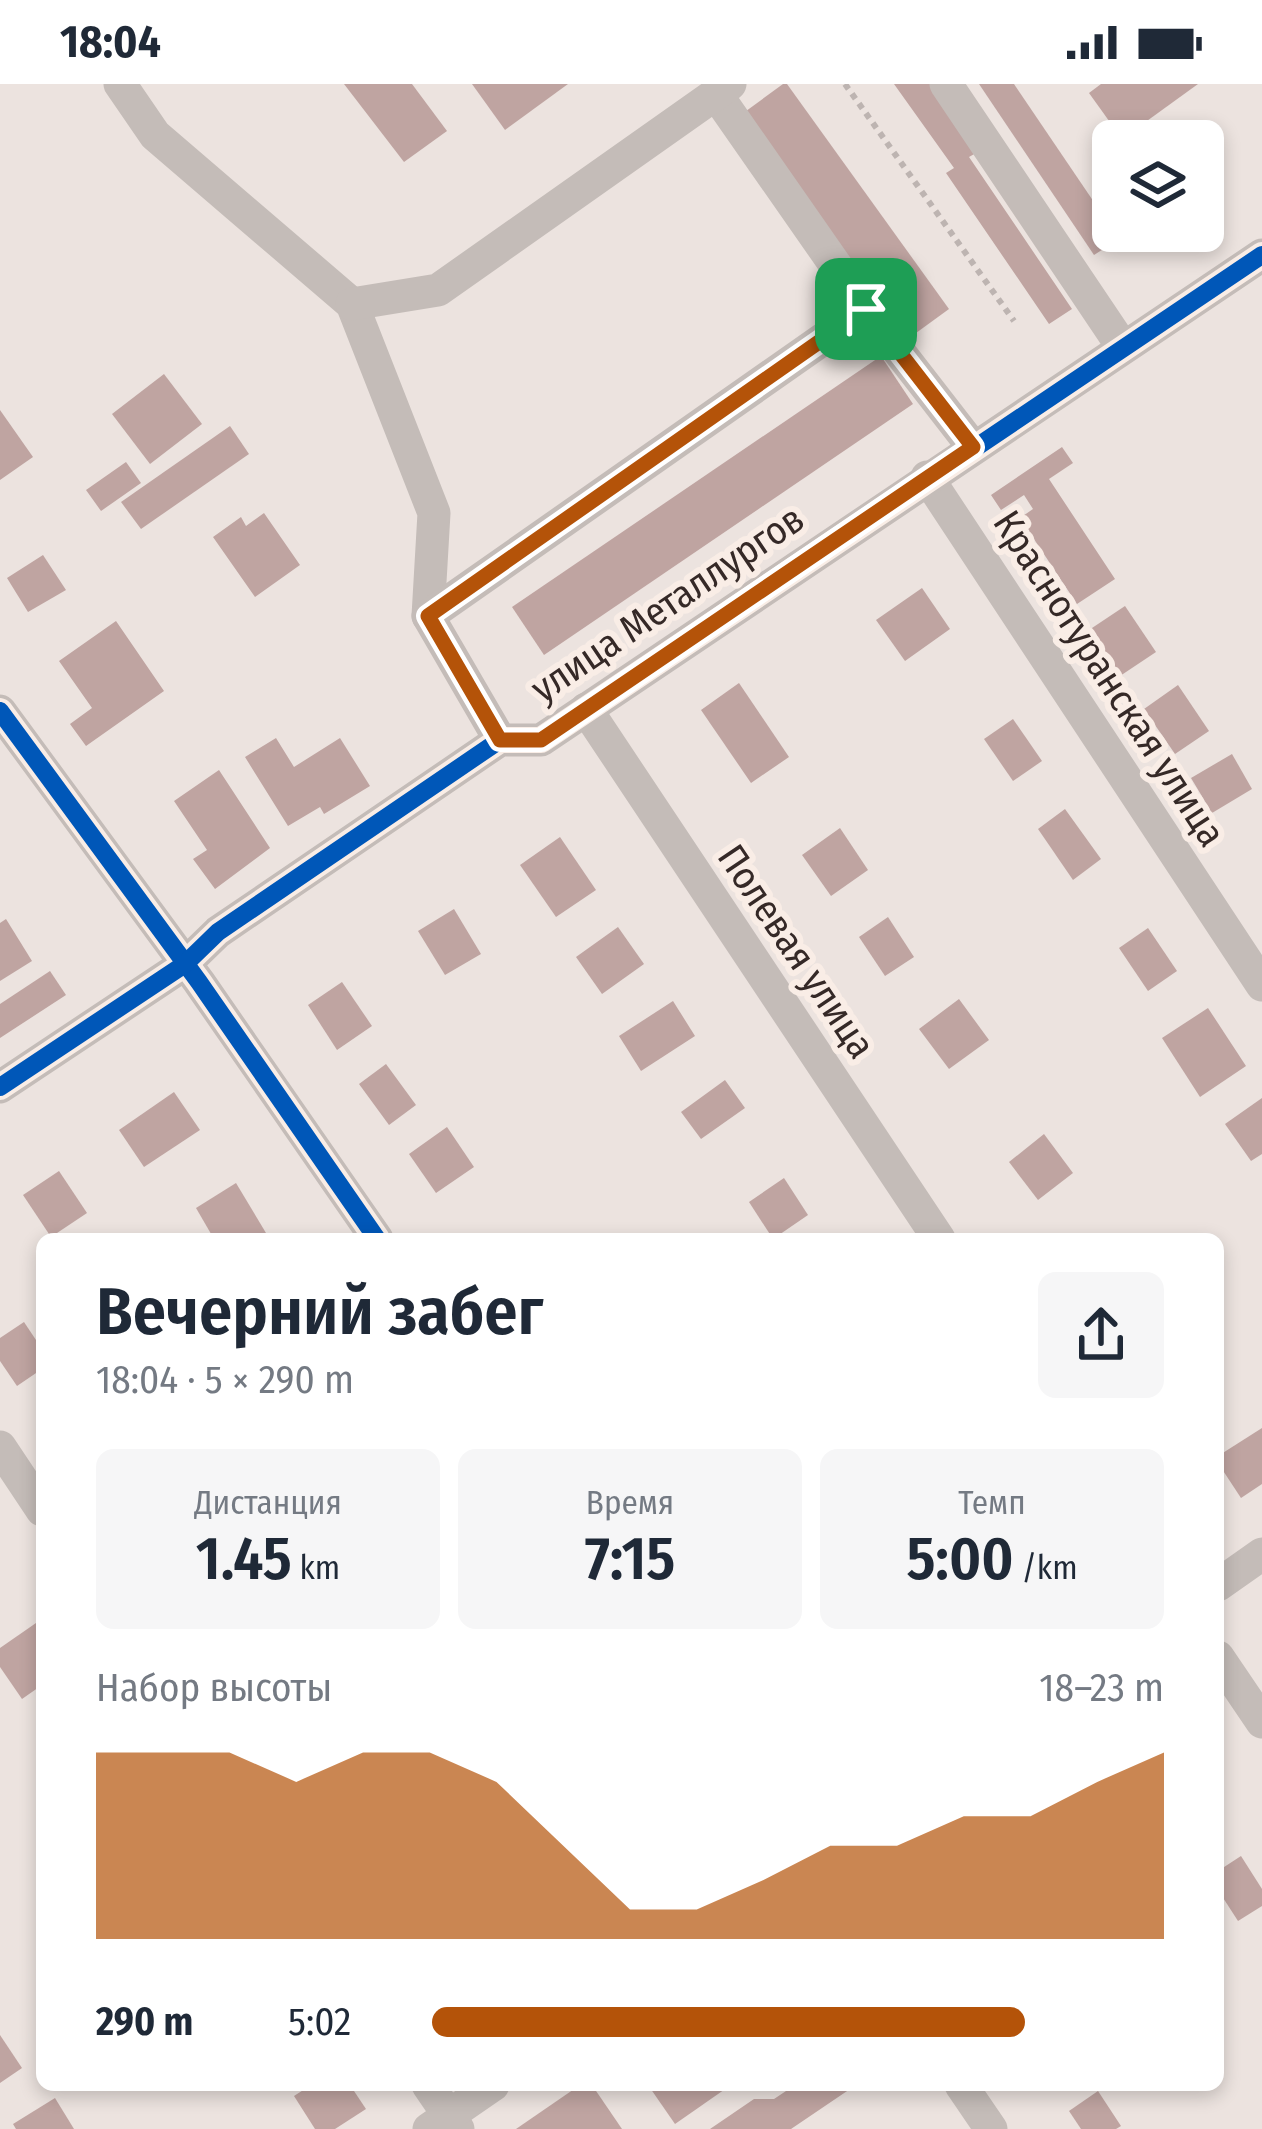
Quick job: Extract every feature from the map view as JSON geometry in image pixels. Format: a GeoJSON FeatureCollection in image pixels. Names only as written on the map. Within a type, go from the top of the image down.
{"type":"FeatureCollection","features":[{"type":"Feature","properties":{"kind":"street"},"geometry":{"type":"LineString","coordinates":[[120,84],[154,135],[352,304],[434,513],[428,616],[500,740]]}},
{"type":"Feature","properties":{"kind":"street"},"geometry":{"type":"LineString","coordinates":[[946,84],[1122,346]]}},
{"type":"Feature","properties":{"kind":"street"},"geometry":{"type":"LineString","coordinates":[[352,304],[438,290],[723,89],[866,309],[973,447]]}},
{"type":"Feature","properties":{"kind":"street","name":"улица Металлургов"},"geometry":{"type":"LineString","coordinates":[[0,1087],[185,964],[218,932],[500,740],[541,740],[1262,255]]}},
{"type":"Feature","properties":{"kind":"street"},"geometry":{"type":"LineString","coordinates":[[428,616],[866,309]]}},
{"type":"Feature","properties":{"kind":"street","name":"Краснотуранская улица"},"geometry":{"type":"LineString","coordinates":[[927,477],[1262,985]]}},
{"type":"Feature","properties":{"kind":"street","name":"Полевая улица"},"geometry":{"type":"LineString","coordinates":[[586,709],[935,1233]]}},
{"type":"Feature","properties":{"kind":"street"},"geometry":{"type":"LineString","coordinates":[[0,711],[373,1233]]}},
{"type":"Feature","properties":{"kind":"street"},"geometry":{"type":"LineString","coordinates":[[0,1447],[36,1501]]}},
{"type":"Feature","properties":{"kind":"street"},"geometry":{"type":"LineString","coordinates":[[1224,1581],[1262,1554]]}},
{"type":"Feature","properties":{"kind":"street"},"geometry":{"type":"LineString","coordinates":[[1224,1666],[1262,1722]]}},
{"type":"Feature","properties":{"kind":"street"},"geometry":{"type":"LineString","coordinates":[[431,2091],[445,2125],[486,2091]]}},
{"type":"Feature","properties":{"kind":"street"},"geometry":{"type":"LineString","coordinates":[[965,2091],[991,2129]]}},
{"type":"Feature","properties":{"kind":"path"},"geometry":{"type":"LineString","coordinates":[[845,84],[1014,321]]}},
{"type":"Feature","properties":{"kind":"building"},"geometry":{"type":"Polygon","coordinates":[[[344,84],[412,84],[447,131],[404,162],[344,84]]]}},
{"type":"Feature","properties":{"kind":"building"},"geometry":{"type":"Polygon","coordinates":[[[472,84],[568,84],[505,130],[472,84]]]}},
{"type":"Feature","properties":{"kind":"building"},"geometry":{"type":"Polygon","coordinates":[[[783,84],[949,309],[905,341],[742,114],[783,84]]]}},
{"type":"Feature","properties":{"kind":"building"},"geometry":{"type":"Polygon","coordinates":[[[894,84],[935,84],[983,149],[969,157],[1072,309],[1049,324],[946,173],[954,168],[894,84]]]}},
{"type":"Feature","properties":{"kind":"building"},"geometry":{"type":"Polygon","coordinates":[[[979,84],[1014,84],[1092,199],[1092,252],[1099,252],[1094,255],[979,84]]]}},
{"type":"Feature","properties":{"kind":"building"},"geometry":{"type":"Polygon","coordinates":[[[1101,84],[1198,84],[1148,120],[1108,120],[1089,93],[1101,84]]]}},
{"type":"Feature","properties":{"kind":"building"},"geometry":{"type":"Polygon","coordinates":[[[881,356],[913,404],[544,655],[512,607],[881,356]]]}},
{"type":"Feature","properties":{"kind":"building"},"geometry":{"type":"Polygon","coordinates":[[[164,374],[202,424],[150,464],[112,414],[164,374]]]}},
{"type":"Feature","properties":{"kind":"building"},"geometry":{"type":"Polygon","coordinates":[[[0,410],[33,457],[0,480],[0,410]]]}},
{"type":"Feature","properties":{"kind":"building"},"geometry":{"type":"Polygon","coordinates":[[[230,426],[249,454],[141,529],[121,502],[230,426]]]}},
{"type":"Feature","properties":{"kind":"building"},"geometry":{"type":"Polygon","coordinates":[[[1062,447],[1073,463],[1049,479],[1115,579],[1077,604],[1020,518],[1033,509],[1024,495],[1001,510],[991,495],[1062,447]]]}},
{"type":"Feature","properties":{"kind":"building"},"geometry":{"type":"Polygon","coordinates":[[[126,462],[141,483],[101,511],[86,490],[126,462]]]}},
{"type":"Feature","properties":{"kind":"building"},"geometry":{"type":"Polygon","coordinates":[[[264,513],[300,565],[255,597],[213,537],[241,517],[246,526],[264,513]]]}},
{"type":"Feature","properties":{"kind":"building"},"geometry":{"type":"Polygon","coordinates":[[[43,555],[66,590],[28,612],[7,578],[43,555]]]}},
{"type":"Feature","properties":{"kind":"building"},"geometry":{"type":"Polygon","coordinates":[[[922,588],[950,629],[905,661],[876,620],[922,588]]]}},
{"type":"Feature","properties":{"kind":"building"},"geometry":{"type":"Polygon","coordinates":[[[1125,606],[1156,652],[1120,676],[1089,630],[1125,606]]]}},
{"type":"Feature","properties":{"kind":"building"},"geometry":{"type":"Polygon","coordinates":[[[116,621],[164,691],[86,746],[70,724],[92,708],[59,661],[116,621]]]}},
{"type":"Feature","properties":{"kind":"building"},"geometry":{"type":"Polygon","coordinates":[[[739,683],[789,757],[751,783],[701,710],[739,683]]]}},
{"type":"Feature","properties":{"kind":"building"},"geometry":{"type":"Polygon","coordinates":[[[1178,685],[1209,731],[1175,754],[1144,709],[1178,685]]]}},
{"type":"Feature","properties":{"kind":"building"},"geometry":{"type":"Polygon","coordinates":[[[1013,719],[1042,761],[1013,781],[984,739],[1013,719]]]}},
{"type":"Feature","properties":{"kind":"building"},"geometry":{"type":"Polygon","coordinates":[[[276,738],[294,767],[340,738],[370,786],[324,814],[320,807],[288,826],[245,757],[276,738]]]}},
{"type":"Feature","properties":{"kind":"building"},"geometry":{"type":"Polygon","coordinates":[[[1232,754],[1252,789],[1212,813],[1191,778],[1232,754]]]}},
{"type":"Feature","properties":{"kind":"building"},"geometry":{"type":"Polygon","coordinates":[[[219,770],[270,848],[215,889],[193,859],[207,850],[174,801],[219,770]]]}},
{"type":"Feature","properties":{"kind":"building"},"geometry":{"type":"Polygon","coordinates":[[[1065,809],[1101,859],[1073,880],[1038,829],[1065,809]]]}},
{"type":"Feature","properties":{"kind":"building"},"geometry":{"type":"Polygon","coordinates":[[[840,828],[868,870],[831,896],[802,855],[840,828]]]}},
{"type":"Feature","properties":{"kind":"building"},"geometry":{"type":"Polygon","coordinates":[[[560,837],[596,890],[556,917],[520,865],[560,837]]]}},
{"type":"Feature","properties":{"kind":"building"},"geometry":{"type":"Polygon","coordinates":[[[454,909],[481,954],[445,975],[418,931],[454,909]]]}},
{"type":"Feature","properties":{"kind":"building"},"geometry":{"type":"Polygon","coordinates":[[[888,917],[914,957],[885,976],[859,937],[888,917]]]}},
{"type":"Feature","properties":{"kind":"building"},"geometry":{"type":"Polygon","coordinates":[[[6,919],[32,961],[0,981],[0,923],[6,919]]]}},
{"type":"Feature","properties":{"kind":"building"},"geometry":{"type":"Polygon","coordinates":[[[618,927],[644,964],[602,994],[576,957],[618,927]]]}},
{"type":"Feature","properties":{"kind":"building"},"geometry":{"type":"Polygon","coordinates":[[[1148,928],[1177,971],[1148,991],[1119,948],[1148,928]]]}},
{"type":"Feature","properties":{"kind":"building"},"geometry":{"type":"Polygon","coordinates":[[[50,971],[66,995],[0,1038],[0,1004],[50,971]]]}},
{"type":"Feature","properties":{"kind":"building"},"geometry":{"type":"Polygon","coordinates":[[[342,982],[372,1026],[337,1050],[308,1005],[342,982]]]}},
{"type":"Feature","properties":{"kind":"building"},"geometry":{"type":"Polygon","coordinates":[[[959,999],[989,1040],[949,1069],[919,1029],[959,999]]]}},
{"type":"Feature","properties":{"kind":"building"},"geometry":{"type":"Polygon","coordinates":[[[673,1001],[695,1036],[641,1071],[619,1036],[673,1001]]]}},
{"type":"Feature","properties":{"kind":"building"},"geometry":{"type":"Polygon","coordinates":[[[1208,1008],[1246,1066],[1200,1097],[1162,1038],[1208,1008]]]}},
{"type":"Feature","properties":{"kind":"building"},"geometry":{"type":"Polygon","coordinates":[[[386,1064],[416,1105],[389,1125],[359,1084],[386,1064]]]}},
{"type":"Feature","properties":{"kind":"building"},"geometry":{"type":"Polygon","coordinates":[[[725,1080],[745,1108],[701,1139],[681,1112],[725,1080]]]}},
{"type":"Feature","properties":{"kind":"building"},"geometry":{"type":"Polygon","coordinates":[[[174,1092],[200,1130],[144,1167],[119,1130],[174,1092]]]}},
{"type":"Feature","properties":{"kind":"building"},"geometry":{"type":"Polygon","coordinates":[[[1262,1098],[1262,1154],[1251,1161],[1225,1124],[1262,1098]]]}},
{"type":"Feature","properties":{"kind":"building"},"geometry":{"type":"Polygon","coordinates":[[[447,1127],[474,1167],[436,1193],[409,1154],[447,1127]]]}},
{"type":"Feature","properties":{"kind":"building"},"geometry":{"type":"Polygon","coordinates":[[[1044,1134],[1073,1173],[1038,1200],[1009,1162],[1044,1134]]]}},
{"type":"Feature","properties":{"kind":"building"},"geometry":{"type":"Polygon","coordinates":[[[59,1171],[87,1213],[57,1233],[48,1233],[23,1195],[59,1171]]]}},
{"type":"Feature","properties":{"kind":"building"},"geometry":{"type":"Polygon","coordinates":[[[784,1178],[808,1215],[782,1233],[769,1233],[749,1202],[784,1178]]]}},
{"type":"Feature","properties":{"kind":"building"},"geometry":{"type":"Polygon","coordinates":[[[236,1183],[266,1233],[211,1233],[196,1208],[236,1183]]]}},
{"type":"Feature","properties":{"kind":"building"},"geometry":{"type":"Polygon","coordinates":[[[24,1322],[36,1340],[36,1373],[17,1386],[0,1361],[0,1338],[24,1322]]]}},
{"type":"Feature","properties":{"kind":"building"},"geometry":{"type":"Polygon","coordinates":[[[1262,1428],[1262,1484],[1241,1498],[1224,1472],[1224,1452],[1262,1428]]]}},
{"type":"Feature","properties":{"kind":"building"},"geometry":{"type":"Polygon","coordinates":[[[36,1623],[36,1689],[22,1699],[0,1667],[0,1648],[36,1623]]]}},
{"type":"Feature","properties":{"kind":"building"},"geometry":{"type":"Polygon","coordinates":[[[1241,1856],[1262,1889],[1262,1906],[1238,1921],[1224,1899],[1224,1867],[1241,1856]]]}},
{"type":"Feature","properties":{"kind":"building"},"geometry":{"type":"Polygon","coordinates":[[[0,2035],[22,2068],[0,2083],[0,2035]]]}},
{"type":"Feature","properties":{"kind":"building"},"geometry":{"type":"Polygon","coordinates":[[[302,2091],[354,2091],[366,2109],[335,2129],[315,2129],[294,2096],[302,2091]]]}},
{"type":"Feature","properties":{"kind":"building"},"geometry":{"type":"Polygon","coordinates":[[[571,2091],[596,2091],[622,2129],[516,2129],[571,2091]]]}},
{"type":"Feature","properties":{"kind":"building"},"geometry":{"type":"Polygon","coordinates":[[[652,2091],[722,2091],[675,2124],[652,2091]]]}},
{"type":"Feature","properties":{"kind":"building"},"geometry":{"type":"Polygon","coordinates":[[[786,2091],[847,2091],[791,2129],[710,2129],[754,2099],[774,2099],[786,2091]]]}},
{"type":"Feature","properties":{"kind":"building"},"geometry":{"type":"Polygon","coordinates":[[[1098,2091],[1121,2126],[1116,2129],[1081,2129],[1069,2111],[1098,2091]]]}},
{"type":"Feature","properties":{"kind":"building"},"geometry":{"type":"Polygon","coordinates":[[[55,2098],[74,2129],[16,2129],[13,2124],[55,2098]]]}},
{"type":"Feature","properties":{"kind":"cycle path"},"geometry":{"type":"LineString","coordinates":[[0,1087],[185,964],[218,932],[500,740],[541,740],[1262,255]]}},
{"type":"Feature","properties":{"kind":"cycle path"},"geometry":{"type":"LineString","coordinates":[[0,711],[199,982],[373,1233]]}},
{"type":"Feature","properties":{"kind":"route"},"geometry":{"type":"LineString","coordinates":[[866,309],[973,447],[541,740],[500,740],[428,616],[866,309]]}}]}
